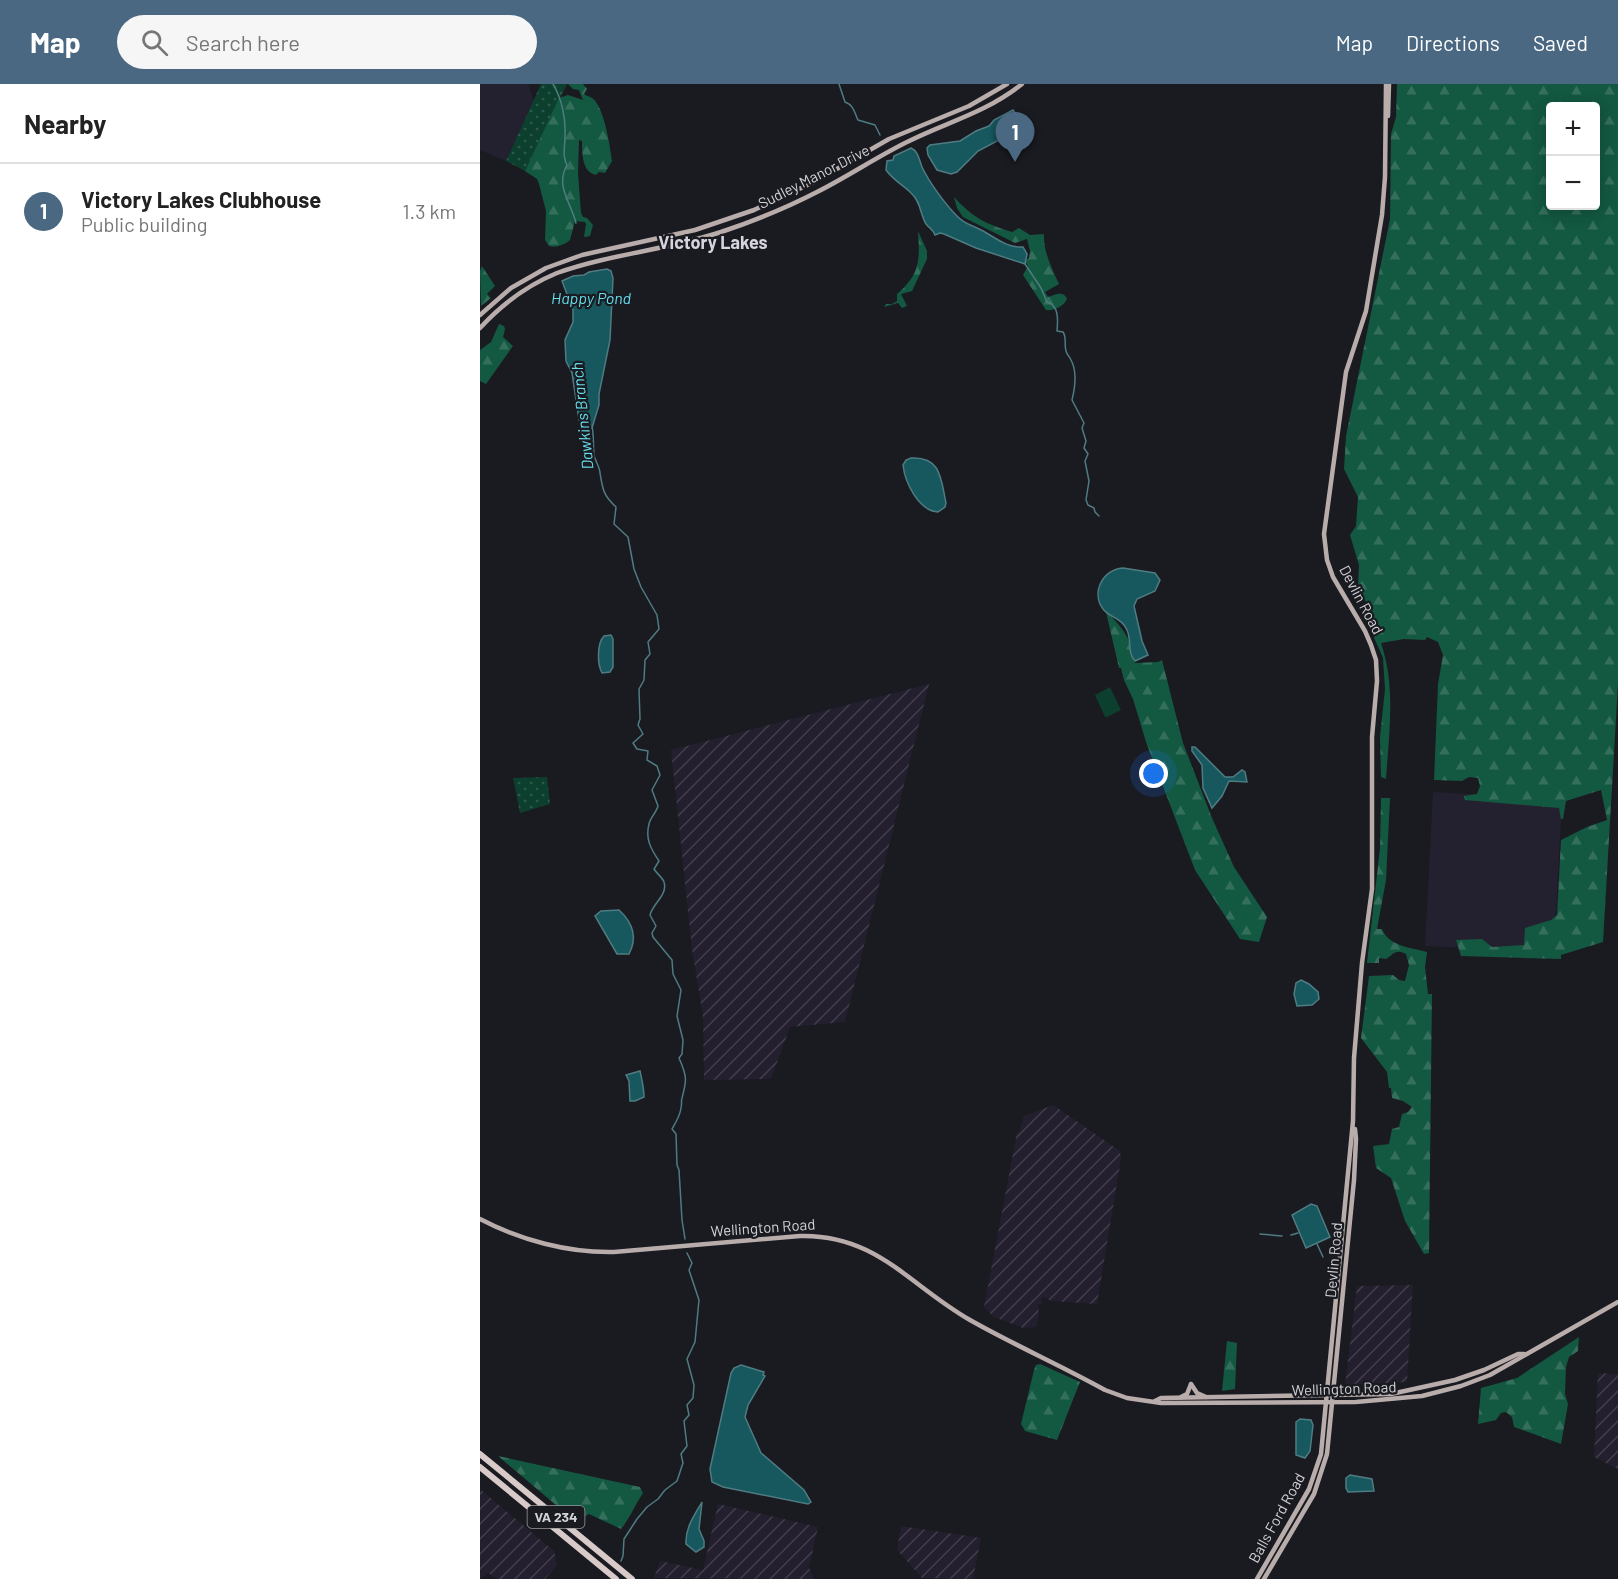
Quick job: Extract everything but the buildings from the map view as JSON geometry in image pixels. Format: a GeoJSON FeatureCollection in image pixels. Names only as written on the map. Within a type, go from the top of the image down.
{"type":"FeatureCollection","features":[{"type":"Feature","properties":{"kind":"highway","name":"VA 234"},"geometry":{"type":"LineString","coordinates":[[480,1454],[632,1579]]}},
{"type":"Feature","properties":{"kind":"highway","name":"VA 234"},"geometry":{"type":"LineString","coordinates":[[480,1467],[616,1579]]}},
{"type":"Feature","properties":{"kind":"main road","name":"Sudley Manor Drive"},"geometry":{"type":"LineString","coordinates":[[480,315],[511,288],[546,268],[582,255],[695,230],[754,210],[814,182],[890,139],[969,106],[1007,84]]}},
{"type":"Feature","properties":{"kind":"main road","name":"Sudley Manor Drive"},"geometry":{"type":"LineString","coordinates":[[480,328],[510,301],[549,277],[586,265],[698,240],[772,213],[819,191],[912,140],[981,111],[1022,84]]}},
{"type":"Feature","properties":{"kind":"main road","name":"Devlin Road"},"geometry":{"type":"LineString","coordinates":[[1327,1399],[1353,1121],[1354,1058],[1363,956],[1372,889],[1372,743],[1377,669],[1365,631],[1333,577],[1327,558],[1324,534],[1346,372],[1366,311],[1380,227],[1384,187],[1387,84]]}},
{"type":"Feature","properties":{"kind":"main road","name":"Devlin Road"},"geometry":{"type":"LineString","coordinates":[[1333,1399],[1356,1159],[1353,1121]]}},
{"type":"Feature","properties":{"kind":"main road","name":"Wellington Road"},"geometry":{"type":"LineString","coordinates":[[480,1219],[524,1237],[593,1252],[800,1236],[825,1236],[845,1240],[877,1255],[949,1307],[985,1328],[1105,1390],[1127,1398],[1161,1403],[1327,1399]]}},
{"type":"Feature","properties":{"kind":"main road","name":"Wellington Road"},"geometry":{"type":"LineString","coordinates":[[1155,1401],[1161,1398],[1393,1400],[1437,1393],[1490,1375],[1618,1302]]}},
{"type":"Feature","properties":{"kind":"main road"},"geometry":{"type":"LineString","coordinates":[[1178,1398],[1187,1394],[1191,1384],[1197,1393],[1209,1398]]}},
{"type":"Feature","properties":{"kind":"main road","name":"Balls Ford Road"},"geometry":{"type":"LineString","coordinates":[[1257,1579],[1309,1489],[1316,1472],[1322,1445],[1327,1399]]}},
{"type":"Feature","properties":{"kind":"main road","name":"Balls Ford Road"},"geometry":{"type":"LineString","coordinates":[[1264,1579],[1312,1498],[1322,1475],[1328,1454],[1333,1399]]}},
{"type":"Feature","properties":{"kind":"main road"},"geometry":{"type":"LineString","coordinates":[[1287,1538],[1288,1525]]}},
{"type":"Feature","properties":{"kind":"shaded area"},"geometry":{"type":"Polygon","coordinates":[[[480,84],[528,84],[534,100],[506,161],[480,150],[480,84]]]}},
{"type":"Feature","properties":{"kind":"shaded area"},"geometry":{"type":"Polygon","coordinates":[[[929,684],[845,1022],[790,1027],[771,1079],[704,1080],[703,1017],[692,949],[671,750],[929,684]]]}},
{"type":"Feature","properties":{"kind":"shaded area"},"geometry":{"type":"Polygon","coordinates":[[[1433,792],[1562,799],[1554,952],[1425,946],[1433,792]]]}},
{"type":"Feature","properties":{"kind":"shaded area"},"geometry":{"type":"Polygon","coordinates":[[[1053,1105],[1120,1151],[1121,1159],[1097,1304],[1051,1301],[1044,1297],[1041,1299],[1042,1304],[1038,1304],[1039,1316],[1036,1327],[1023,1328],[994,1317],[984,1307],[1017,1132],[1019,1132],[1024,1116],[1053,1105]]]}},
{"type":"Feature","properties":{"kind":"shaded area"},"geometry":{"type":"Polygon","coordinates":[[[1413,1285],[1407,1382],[1345,1385],[1357,1286],[1413,1285]]]}},
{"type":"Feature","properties":{"kind":"shaded area"},"geometry":{"type":"Polygon","coordinates":[[[1598,1373],[1618,1374],[1618,1469],[1594,1457],[1598,1373]]]}},
{"type":"Feature","properties":{"kind":"shaded area"},"geometry":{"type":"Polygon","coordinates":[[[480,1489],[554,1551],[557,1565],[545,1579],[498,1579],[488,1573],[480,1579],[480,1489]]]}},
{"type":"Feature","properties":{"kind":"shaded area"},"geometry":{"type":"Polygon","coordinates":[[[718,1504],[818,1527],[809,1568],[814,1579],[654,1578],[660,1561],[703,1570],[718,1504]]]}},
{"type":"Feature","properties":{"kind":"shaded area"},"geometry":{"type":"Polygon","coordinates":[[[901,1526],[981,1538],[973,1579],[922,1578],[897,1550],[901,1526]]]}},
{"type":"Feature","properties":{"kind":"green space"},"geometry":{"type":"Polygon","coordinates":[[[541,84],[567,84],[525,171],[506,161],[541,84]]]}},
{"type":"Feature","properties":{"kind":"green space"},"geometry":{"type":"Polygon","coordinates":[[[568,84],[583,84],[587,89],[584,94],[592,98],[600,109],[612,161],[605,173],[599,172],[596,175],[591,173],[585,166],[582,141],[579,140],[578,173],[581,213],[593,225],[590,236],[584,237],[585,222],[575,221],[570,240],[560,246],[552,247],[545,240],[546,211],[539,184],[537,179],[525,171],[559,98],[568,95],[583,100],[579,90],[573,89],[568,84]]]}},
{"type":"Feature","properties":{"kind":"green space"},"geometry":{"type":"Polygon","coordinates":[[[1397,84],[1618,84],[1618,684],[1603,942],[1561,955],[1561,959],[1461,956],[1456,940],[1482,939],[1492,947],[1524,945],[1525,928],[1551,920],[1557,915],[1561,840],[1607,820],[1601,790],[1566,801],[1563,819],[1561,819],[1559,808],[1465,800],[1464,796],[1477,794],[1480,786],[1478,778],[1469,777],[1462,781],[1434,780],[1438,684],[1443,655],[1438,642],[1427,637],[1425,640],[1404,639],[1381,643],[1389,676],[1390,727],[1386,779],[1381,777],[1380,737],[1385,689],[1383,658],[1361,608],[1366,602],[1358,587],[1359,565],[1350,535],[1356,526],[1358,497],[1344,469],[1346,436],[1390,219],[1391,134],[1396,117],[1397,84]]]}},
{"type":"Feature","properties":{"kind":"green space"},"geometry":{"type":"Polygon","coordinates":[[[954,197],[974,215],[995,226],[1012,232],[1019,228],[1030,235],[1044,234],[1046,253],[1059,284],[1045,292],[1048,297],[1059,294],[1065,296],[1067,299],[1064,304],[1055,309],[1046,310],[1023,275],[1028,266],[1025,261],[1029,258],[1030,251],[1027,239],[1015,243],[963,217],[954,197]]]}},
{"type":"Feature","properties":{"kind":"green space"},"geometry":{"type":"Polygon","coordinates":[[[918,231],[927,251],[927,259],[912,291],[901,294],[907,306],[902,308],[898,303],[884,307],[886,304],[897,301],[897,294],[905,287],[914,273],[919,251],[918,231]]]}},
{"type":"Feature","properties":{"kind":"green space"},"geometry":{"type":"Polygon","coordinates":[[[482,266],[495,286],[487,294],[491,298],[481,306],[480,271],[482,266]]]}},
{"type":"Feature","properties":{"kind":"green space"},"geometry":{"type":"Polygon","coordinates":[[[499,324],[505,329],[503,337],[513,346],[486,384],[480,381],[480,350],[491,342],[499,324]]]}},
{"type":"Feature","properties":{"kind":"green space"},"geometry":{"type":"Polygon","coordinates":[[[1106,612],[1127,636],[1135,663],[1162,660],[1183,743],[1212,818],[1234,867],[1267,917],[1259,942],[1240,939],[1195,870],[1146,742],[1133,699],[1121,668],[1119,668],[1106,612]]]}},
{"type":"Feature","properties":{"kind":"green space"},"geometry":{"type":"Polygon","coordinates":[[[1110,687],[1121,710],[1105,717],[1095,695],[1110,687]]]}},
{"type":"Feature","properties":{"kind":"green space"},"geometry":{"type":"Polygon","coordinates":[[[547,777],[550,804],[520,813],[513,778],[547,777]]]}},
{"type":"Feature","properties":{"kind":"green space"},"geometry":{"type":"Polygon","coordinates":[[[1381,798],[1390,798],[1386,880],[1377,929],[1382,929],[1385,935],[1395,943],[1427,952],[1425,967],[1428,994],[1432,994],[1429,1253],[1424,1254],[1405,1221],[1391,1178],[1376,1168],[1373,1146],[1389,1144],[1392,1129],[1399,1127],[1402,1114],[1408,1112],[1412,1107],[1392,1098],[1387,1072],[1361,1038],[1369,976],[1393,975],[1405,981],[1409,965],[1406,954],[1400,952],[1386,959],[1379,958],[1379,963],[1367,963],[1380,848],[1381,798]]]}},
{"type":"Feature","properties":{"kind":"green space"},"geometry":{"type":"Polygon","coordinates":[[[1579,1337],[1578,1351],[1569,1357],[1566,1367],[1565,1394],[1568,1404],[1561,1444],[1514,1427],[1512,1417],[1506,1412],[1501,1413],[1496,1420],[1478,1424],[1481,1388],[1517,1378],[1579,1337]]]}},
{"type":"Feature","properties":{"kind":"green space"},"geometry":{"type":"Polygon","coordinates":[[[1227,1341],[1237,1343],[1235,1389],[1222,1391],[1227,1341]]]}},
{"type":"Feature","properties":{"kind":"green space"},"geometry":{"type":"Polygon","coordinates":[[[1040,1364],[1080,1382],[1057,1440],[1025,1431],[1021,1424],[1034,1370],[1036,1365],[1040,1364]]]}},
{"type":"Feature","properties":{"kind":"green space"},"geometry":{"type":"Polygon","coordinates":[[[498,1456],[640,1487],[643,1493],[621,1529],[589,1514],[576,1522],[498,1456]]]}},
{"type":"Feature","properties":{"kind":"water"},"geometry":{"type":"Polygon","coordinates":[[[1013,110],[1018,117],[1001,139],[978,151],[957,172],[951,174],[937,170],[928,155],[927,148],[930,145],[960,141],[1013,110]]]}},
{"type":"Feature","properties":{"kind":"water"},"geometry":{"type":"Polygon","coordinates":[[[911,148],[917,153],[933,186],[957,216],[965,223],[1006,244],[1023,247],[1027,254],[1025,264],[976,248],[944,234],[935,235],[926,224],[914,197],[886,170],[887,161],[893,160],[894,156],[911,148]]]}},
{"type":"Feature","properties":{"kind":"water","name":"Happy Pond"},"geometry":{"type":"Polygon","coordinates":[[[607,269],[611,271],[613,278],[610,340],[599,394],[599,405],[592,428],[579,420],[572,373],[566,361],[565,340],[573,322],[573,310],[562,281],[573,276],[607,269]]]}},
{"type":"Feature","properties":{"kind":"water"},"geometry":{"type":"Polygon","coordinates":[[[911,458],[928,461],[938,471],[946,503],[945,507],[938,512],[925,507],[910,488],[903,465],[911,458]]]}},
{"type":"Feature","properties":{"kind":"water"},"geometry":{"type":"Polygon","coordinates":[[[1123,568],[1155,573],[1160,580],[1155,591],[1137,599],[1134,606],[1142,641],[1148,655],[1135,661],[1131,654],[1125,626],[1103,609],[1098,596],[1104,578],[1109,573],[1123,568]]]}},
{"type":"Feature","properties":{"kind":"water"},"geometry":{"type":"Polygon","coordinates":[[[611,635],[613,667],[610,672],[602,673],[599,659],[600,643],[604,636],[611,635]]]}},
{"type":"Feature","properties":{"kind":"water"},"geometry":{"type":"Polygon","coordinates":[[[1192,747],[1195,747],[1225,777],[1233,777],[1242,770],[1245,772],[1247,782],[1229,781],[1222,796],[1212,808],[1203,788],[1202,765],[1192,751],[1192,747]]]}},
{"type":"Feature","properties":{"kind":"water"},"geometry":{"type":"Polygon","coordinates":[[[619,910],[632,930],[633,942],[629,954],[617,954],[595,916],[601,911],[619,910]]]}},
{"type":"Feature","properties":{"kind":"water"},"geometry":{"type":"Polygon","coordinates":[[[1301,980],[1318,992],[1319,999],[1312,1005],[1297,1006],[1294,994],[1296,983],[1301,980]]]}},
{"type":"Feature","properties":{"kind":"water"},"geometry":{"type":"Polygon","coordinates":[[[640,1071],[644,1097],[630,1101],[629,1081],[626,1075],[640,1071]]]}},
{"type":"Feature","properties":{"kind":"water"},"geometry":{"type":"Polygon","coordinates":[[[1311,1204],[1317,1206],[1330,1237],[1306,1248],[1292,1215],[1311,1204]]]}},
{"type":"Feature","properties":{"kind":"water"},"geometry":{"type":"Polygon","coordinates":[[[741,1365],[764,1372],[765,1376],[748,1405],[745,1417],[761,1453],[804,1490],[811,1502],[808,1504],[723,1487],[712,1482],[710,1469],[731,1373],[734,1368],[741,1365]]]}},
{"type":"Feature","properties":{"kind":"water"},"geometry":{"type":"Polygon","coordinates":[[[1300,1419],[1311,1420],[1313,1425],[1310,1451],[1305,1458],[1296,1455],[1296,1422],[1300,1419]]]}},
{"type":"Feature","properties":{"kind":"water"},"geometry":{"type":"Polygon","coordinates":[[[1350,1475],[1372,1479],[1374,1491],[1348,1492],[1346,1478],[1350,1475]]]}},
{"type":"Feature","properties":{"kind":"water"},"geometry":{"type":"Polygon","coordinates":[[[702,1502],[699,1529],[704,1547],[696,1552],[686,1544],[686,1538],[691,1522],[702,1502]]]}},
{"type":"Feature","properties":{"kind":"waterway","name":"Dawkins Branch"},"geometry":{"type":"LineString","coordinates":[[553,84],[563,109],[565,123],[564,155],[567,165],[563,187],[576,223]]}},
{"type":"Feature","properties":{"kind":"waterway"},"geometry":{"type":"LineString","coordinates":[[839,84],[845,102],[852,107],[858,120],[875,125],[880,135]]}},
{"type":"Feature","properties":{"kind":"waterway"},"geometry":{"type":"LineString","coordinates":[[1025,264],[1041,288],[1047,302],[1056,310],[1057,331],[1064,334],[1066,351],[1073,364],[1075,385],[1072,400],[1084,423],[1082,428],[1086,441],[1084,448],[1088,454],[1085,461],[1089,481],[1086,500],[1099,516]]}},
{"type":"Feature","properties":{"kind":"waterway","name":"Dawkins Branch"},"geometry":{"type":"LineString","coordinates":[[592,426],[594,455],[603,488],[608,499],[616,507],[614,524],[628,537],[634,569],[657,615],[659,629],[648,642],[650,654],[645,660],[644,680],[639,689],[640,719],[638,725],[643,734],[633,743],[637,749],[648,751],[647,760],[657,766],[660,775],[652,790],[658,806],[650,822],[648,839],[659,861],[654,869],[663,880],[665,887],[650,915],[656,926],[652,933],[653,937],[672,960],[673,974],[681,990],[677,1016],[683,1040],[682,1054],[679,1058],[685,1074],[685,1082],[680,1114],[672,1129],[676,1134],[685,1239]]}},
{"type":"Feature","properties":{"kind":"waterway"},"geometry":{"type":"LineString","coordinates":[[1291,1235],[1298,1233]]}},
{"type":"Feature","properties":{"kind":"waterway"},"geometry":{"type":"LineString","coordinates":[[1260,1234],[1282,1236]]}},
{"type":"Feature","properties":{"kind":"waterway"},"geometry":{"type":"LineString","coordinates":[[1317,1244],[1323,1257]]}},
{"type":"Feature","properties":{"kind":"waterway","name":"Dawkins Branch"},"geometry":{"type":"LineString","coordinates":[[621,1561],[624,1539],[637,1519],[647,1507],[677,1481],[683,1463],[681,1454],[687,1446],[684,1421],[689,1415],[687,1405],[693,1398],[694,1385],[687,1359],[695,1342],[699,1300],[689,1270],[692,1263],[687,1253]]}},
{"type":"Feature","properties":{"kind":"place","name":"Victory Lakes Clubhouse"},"geometry":{"type":"Point","coordinates":[1015,162]}},
{"type":"Feature","properties":{"kind":"district","name":"Victory Lakes"},"geometry":{"type":"Point","coordinates":[713,243]}}]}
